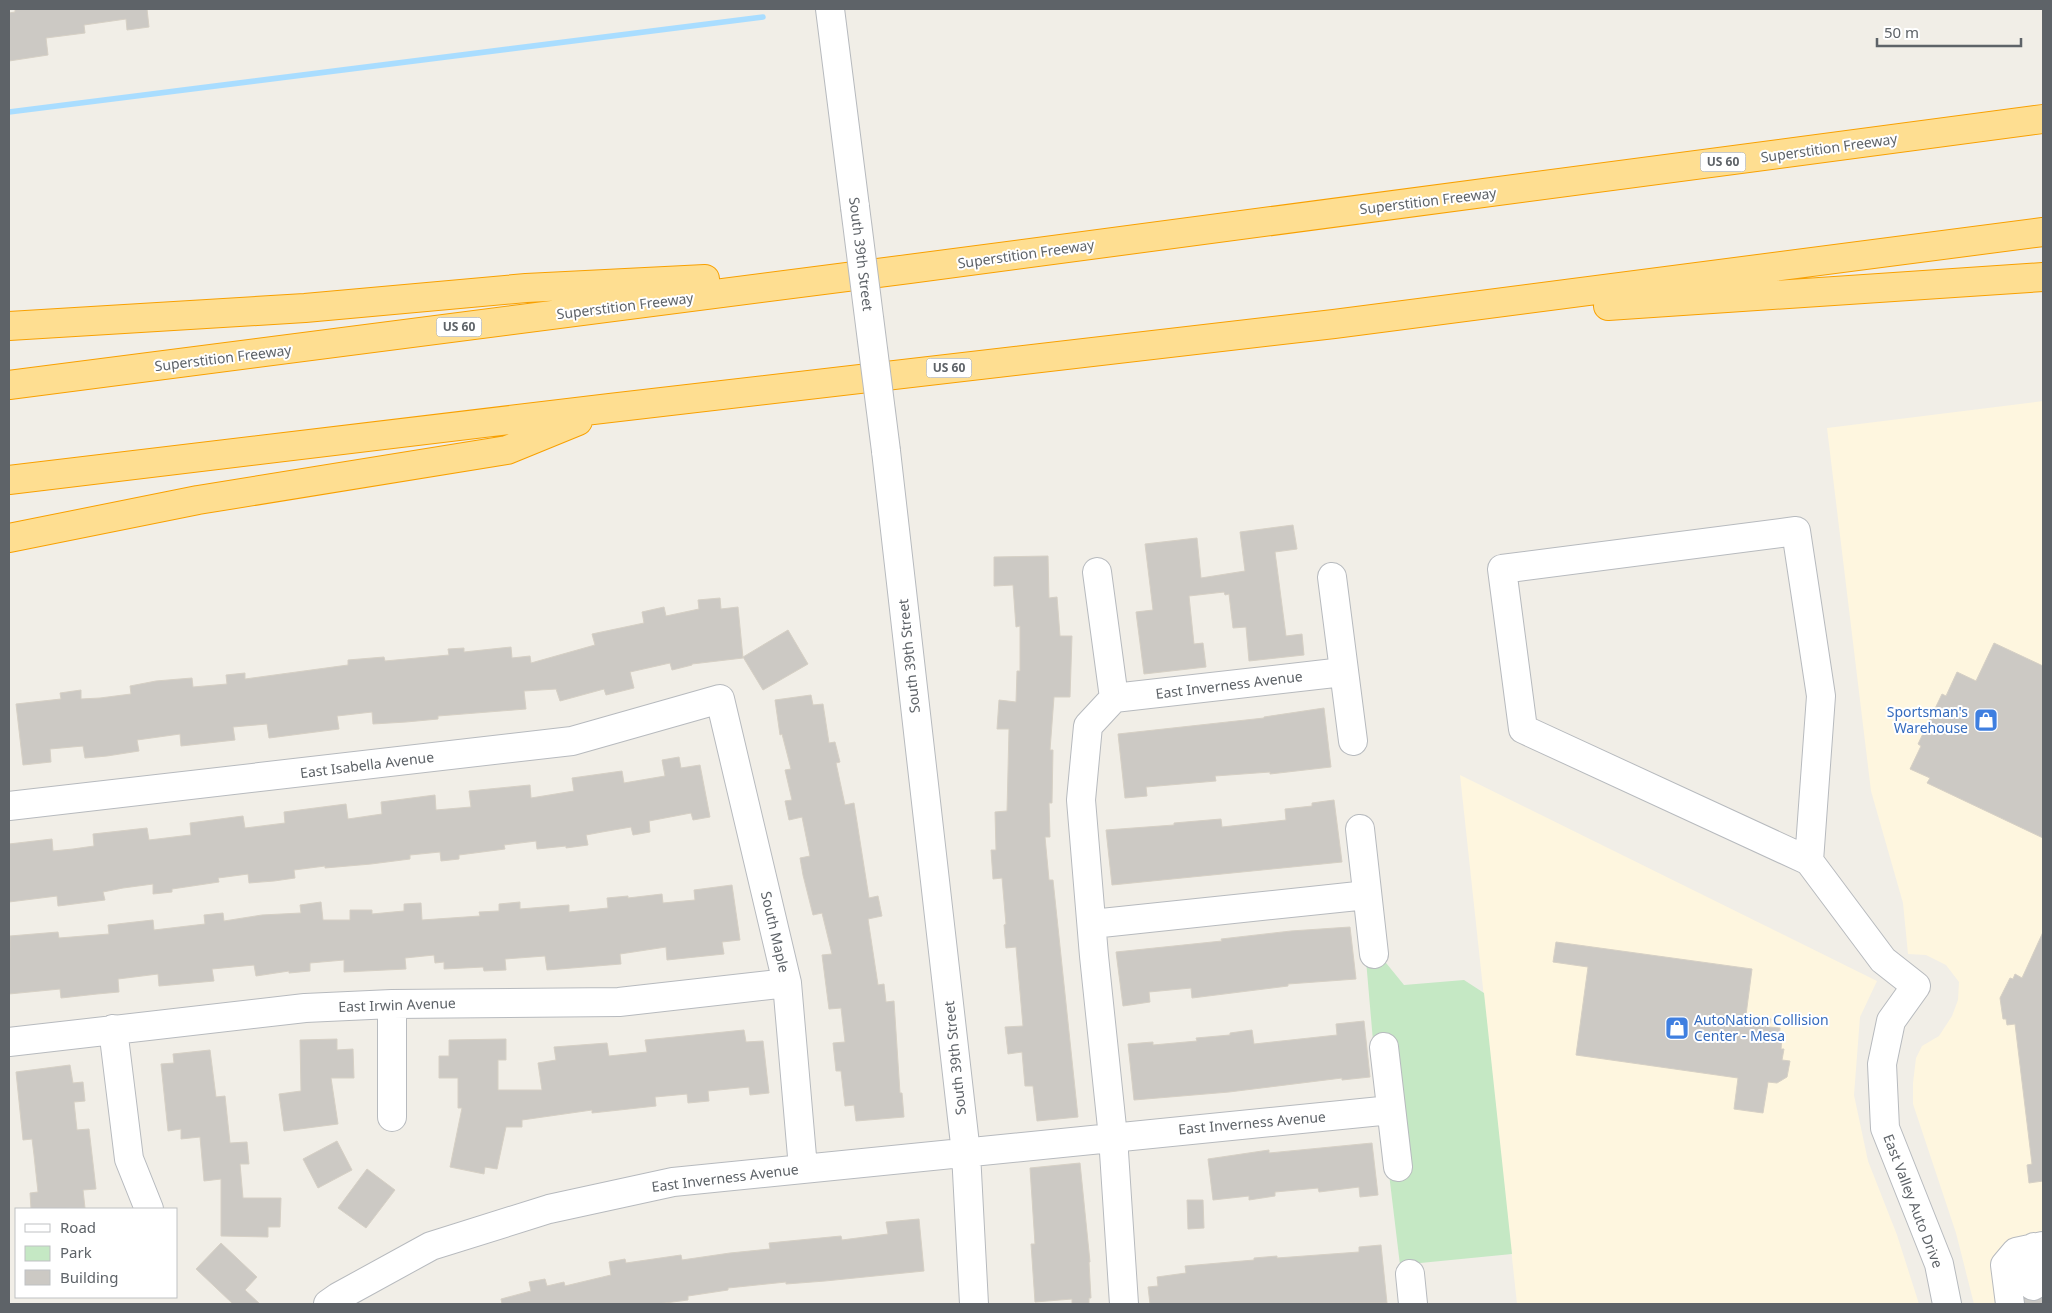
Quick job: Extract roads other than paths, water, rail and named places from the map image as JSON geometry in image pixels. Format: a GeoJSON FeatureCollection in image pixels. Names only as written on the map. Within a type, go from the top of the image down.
{"type":"FeatureCollection","features":[{"type":"Feature","properties":{"kind":"highway","name":"Superstition Freeway"},"geometry":{"type":"LineString","coordinates":[[9,385],[2043,120]]}},
{"type":"Feature","properties":{"kind":"highway"},"geometry":{"type":"LineString","coordinates":[[1417,316],[2043,232]]}},
{"type":"Feature","properties":{"kind":"highway"},"geometry":{"type":"LineString","coordinates":[[9,326],[305,308],[526,288],[909,269]]}},
{"type":"Feature","properties":{"kind":"highway"},"geometry":{"type":"LineString","coordinates":[[1417,316],[2043,277]]}},
{"type":"Feature","properties":{"kind":"highway","name":"US 60"},"geometry":{"type":"LineString","coordinates":[[9,480],[1288,329],[1417,316]]}},
{"type":"Feature","properties":{"kind":"highway"},"geometry":{"type":"LineString","coordinates":[[9,538],[198,500],[507,450],[610,408]]}},
{"type":"Feature","properties":{"kind":"street","name":"South 39th Street"},"geometry":{"type":"LineString","coordinates":[[830,9],[886,451],[966,1154],[974,1304]]}},
{"type":"Feature","properties":{"kind":"street"},"geometry":{"type":"LineString","coordinates":[[1796,531],[1821,696],[1809,861],[1523,729],[1502,569],[1796,531]]}},
{"type":"Feature","properties":{"kind":"street"},"geometry":{"type":"LineString","coordinates":[[1097,572],[1114,698],[1088,726],[1081,800],[1113,1137],[1124,1304]]}},
{"type":"Feature","properties":{"kind":"street"},"geometry":{"type":"LineString","coordinates":[[1332,577],[1353,741]]}},
{"type":"Feature","properties":{"kind":"street","name":"East Inverness Avenue"},"geometry":{"type":"LineString","coordinates":[[1114,698],[1343,672]]}},
{"type":"Feature","properties":{"kind":"street","name":"East Isabella Avenue"},"geometry":{"type":"LineString","coordinates":[[9,806],[572,741],[720,699]]}},
{"type":"Feature","properties":{"kind":"street","name":"South Maple"},"geometry":{"type":"LineString","coordinates":[[720,699],[787,983],[804,1168]]}},
{"type":"Feature","properties":{"kind":"street"},"geometry":{"type":"LineString","coordinates":[[1360,829],[1374,954]]}},
{"type":"Feature","properties":{"kind":"street","name":"East Valley Auto Drive"},"geometry":{"type":"LineString","coordinates":[[1809,861],[1882,960],[1916,986],[1891,1021],[1882,1064],[1885,1128],[1939,1264],[1947,1304]]}},
{"type":"Feature","properties":{"kind":"street"},"geometry":{"type":"LineString","coordinates":[[1092,924],[1367,895]]}},
{"type":"Feature","properties":{"kind":"street","name":"East Irwin Avenue"},"geometry":{"type":"LineString","coordinates":[[9,1042],[305,1008],[392,1004],[619,1002],[787,983]]}},
{"type":"Feature","properties":{"kind":"street"},"geometry":{"type":"LineString","coordinates":[[392,1004],[392,1117]]}},
{"type":"Feature","properties":{"kind":"street"},"geometry":{"type":"LineString","coordinates":[[113,1029],[130,1159],[149,1208]]}},
{"type":"Feature","properties":{"kind":"street"},"geometry":{"type":"LineString","coordinates":[[1384,1047],[1398,1166]]}},
{"type":"Feature","properties":{"kind":"street","name":"East Inverness Avenue"},"geometry":{"type":"LineString","coordinates":[[328,1304],[432,1246],[550,1209],[673,1182],[1391,1110]]}},
{"type":"Feature","properties":{"kind":"street"},"geometry":{"type":"LineString","coordinates":[[2036,1248],[2040,1254],[2027,1288],[2005,1265],[2016,1252],[2036,1248]]}},
{"type":"Feature","properties":{"kind":"street"},"geometry":{"type":"LineString","coordinates":[[1410,1274],[1413,1304]]}},
{"type":"Feature","properties":{"kind":"waterway"},"geometry":{"type":"LineString","coordinates":[[9,112],[763,17]]}},
{"type":"Feature","properties":{"kind":"tunnel"},"geometry":{"type":"LineString","coordinates":[[2033,1286],[2036,1304]]}},
{"type":"Feature","properties":{"kind":"place","name":"Sportsman's Warehouse"},"geometry":{"type":"Point","coordinates":[1986,720]}},
{"type":"Feature","properties":{"kind":"place","name":"AutoNation Collision Center - Mesa"},"geometry":{"type":"Point","coordinates":[1677,1028]}}]}
